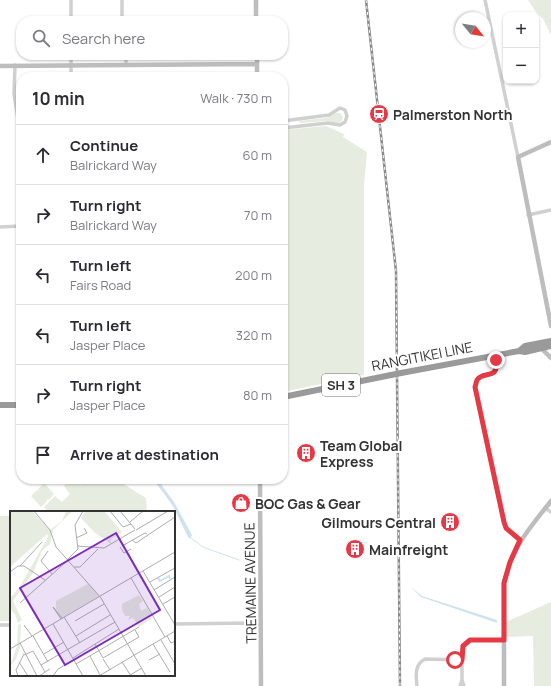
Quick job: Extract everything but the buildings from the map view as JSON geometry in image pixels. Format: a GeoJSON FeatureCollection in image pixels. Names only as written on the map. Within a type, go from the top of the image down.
{"type":"FeatureCollection","features":[{"type":"Feature","properties":{"kind":"highway","name":"RANGITIKEI LINE"},"geometry":{"type":"LineString","coordinates":[[520,351],[525,346],[551,340]]}},
{"type":"Feature","properties":{"kind":"highway","name":"RANGITIKEI LINE"},"geometry":{"type":"LineString","coordinates":[[288,396],[495,355],[520,351],[525,352],[551,346]]}},
{"type":"Feature","properties":{"kind":"highway"},"geometry":{"type":"LineString","coordinates":[[0,405],[16,405]]}},
{"type":"Feature","properties":{"kind":"street"},"geometry":{"type":"LineString","coordinates":[[71,0],[71,16]]}},
{"type":"Feature","properties":{"kind":"street"},"geometry":{"type":"LineString","coordinates":[[122,0],[122,16]]}},
{"type":"Feature","properties":{"kind":"street"},"geometry":{"type":"LineString","coordinates":[[256,0],[256,16]]}},
{"type":"Feature","properties":{"kind":"street"},"geometry":{"type":"LineString","coordinates":[[485,0],[551,326]]}},
{"type":"Feature","properties":{"kind":"street"},"geometry":{"type":"LineString","coordinates":[[71,60],[71,72]]}},
{"type":"Feature","properties":{"kind":"street"},"geometry":{"type":"LineString","coordinates":[[126,60],[126,65]]}},
{"type":"Feature","properties":{"kind":"street"},"geometry":{"type":"LineString","coordinates":[[257,60],[257,72]]}},
{"type":"Feature","properties":{"kind":"street"},"geometry":{"type":"LineString","coordinates":[[0,66],[257,64]]}},
{"type":"Feature","properties":{"kind":"street"},"geometry":{"type":"LineString","coordinates":[[15,65],[14,94],[16,107]]}},
{"type":"Feature","properties":{"kind":"street"},"geometry":{"type":"LineString","coordinates":[[288,120],[329,115],[340,108],[344,110],[347,116],[345,122],[340,125],[328,123],[288,127]]}},
{"type":"Feature","properties":{"kind":"street"},"geometry":{"type":"LineString","coordinates":[[518,157],[551,142]]}},
{"type":"Feature","properties":{"kind":"street"},"geometry":{"type":"LineString","coordinates":[[528,216],[551,210]]}},
{"type":"Feature","properties":{"kind":"street"},"geometry":{"type":"LineString","coordinates":[[0,227],[16,226]]}},
{"type":"Feature","properties":{"kind":"street"},"geometry":{"type":"LineString","coordinates":[[542,349],[551,358]]}},
{"type":"Feature","properties":{"kind":"street"},"geometry":{"type":"LineString","coordinates":[[495,355],[497,365],[496,370],[479,378],[475,387],[504,522],[506,528],[520,540]]}},
{"type":"Feature","properties":{"kind":"street","name":"TREMAINE AVENUE"},"geometry":{"type":"LineString","coordinates":[[260,484],[261,686]]}},
{"type":"Feature","properties":{"kind":"street"},"geometry":{"type":"LineString","coordinates":[[504,686],[504,583],[510,562],[520,540],[551,501]]}},
{"type":"Feature","properties":{"kind":"street"},"geometry":{"type":"LineString","coordinates":[[546,508],[551,512]]}},
{"type":"Feature","properties":{"kind":"street"},"geometry":{"type":"LineString","coordinates":[[175,624],[251,623],[260,626]]}},
{"type":"Feature","properties":{"kind":"street"},"geometry":{"type":"LineString","coordinates":[[460,686],[462,680],[463,646],[470,640],[504,640]]}},
{"type":"Feature","properties":{"kind":"street"},"geometry":{"type":"LineString","coordinates":[[417,686],[416,670],[420,662],[425,659],[462,660]]}},
{"type":"Feature","properties":{"kind":"street"},"geometry":{"type":"LineString","coordinates":[[462,680],[464,686]]}},
{"type":"Feature","properties":{"kind":"shaded area"},"geometry":{"type":"Polygon","coordinates":[[[528,0],[551,0],[551,35],[543,19],[539,15],[539,12],[536,12],[528,0]]]}},
{"type":"Feature","properties":{"kind":"shaded area"},"geometry":{"type":"Polygon","coordinates":[[[336,113],[340,113],[343,117],[342,121],[339,123],[326,121],[300,123],[299,121],[326,118],[336,113]]]}},
{"type":"Feature","properties":{"kind":"shaded area"},"geometry":{"type":"Polygon","coordinates":[[[326,126],[344,134],[343,137],[367,152],[364,185],[364,375],[288,391],[288,130],[326,126]]]}},
{"type":"Feature","properties":{"kind":"shaded area"},"geometry":{"type":"Polygon","coordinates":[[[45,484],[54,494],[49,500],[47,499],[41,507],[31,496],[39,490],[38,489],[45,484]]]}},
{"type":"Feature","properties":{"kind":"shaded area"},"geometry":{"type":"Polygon","coordinates":[[[66,484],[123,484],[146,498],[147,511],[47,511],[44,507],[55,496],[62,502],[70,494],[64,486],[66,484]]]}},
{"type":"Feature","properties":{"kind":"shaded area"},"geometry":{"type":"Polygon","coordinates":[[[0,516],[10,516],[10,621],[0,621],[0,516]]]}},
{"type":"Feature","properties":{"kind":"shaded area"},"geometry":{"type":"Polygon","coordinates":[[[551,602],[551,686],[534,686],[533,636],[506,637],[506,622],[551,602]]]}},
{"type":"Feature","properties":{"kind":"water"},"geometry":{"type":"Polygon","coordinates":[[[157,484],[161,484],[174,502],[192,535],[190,539],[188,537],[173,506],[157,484]]]}},
{"type":"Feature","properties":{"kind":"water"},"geometry":{"type":"Polygon","coordinates":[[[410,586],[422,596],[497,620],[497,623],[421,597],[410,586]]]}},
{"type":"Feature","properties":{"kind":"waterway"},"geometry":{"type":"LineString","coordinates":[[191,538],[203,547],[239,560]]}},
{"type":"Feature","properties":{"kind":"railway"},"geometry":{"type":"LineString","coordinates":[[366,0],[396,271],[400,686]]}},
{"type":"Feature","properties":{"kind":"place","name":"Palmerston North"},"geometry":{"type":"Point","coordinates":[379,114]}},
{"type":"Feature","properties":{"kind":"place","name":"Team Global Express"},"geometry":{"type":"Point","coordinates":[306,453]}},
{"type":"Feature","properties":{"kind":"place","name":"BOC Gas & Gear"},"geometry":{"type":"Point","coordinates":[241,503]}},
{"type":"Feature","properties":{"kind":"place","name":"Gilmours Central"},"geometry":{"type":"Point","coordinates":[450,522]}},
{"type":"Feature","properties":{"kind":"place","name":"Mainfreight"},"geometry":{"type":"Point","coordinates":[355,549]}},
{"type":"Feature","properties":{"kind":"route"},"geometry":{"type":"LineString","coordinates":[[455,660],[462,660],[463,646],[470,640],[504,640],[504,583],[510,562],[520,540],[506,528],[504,522],[475,387],[479,378],[489,375],[496,370],[496,360]]}}]}
